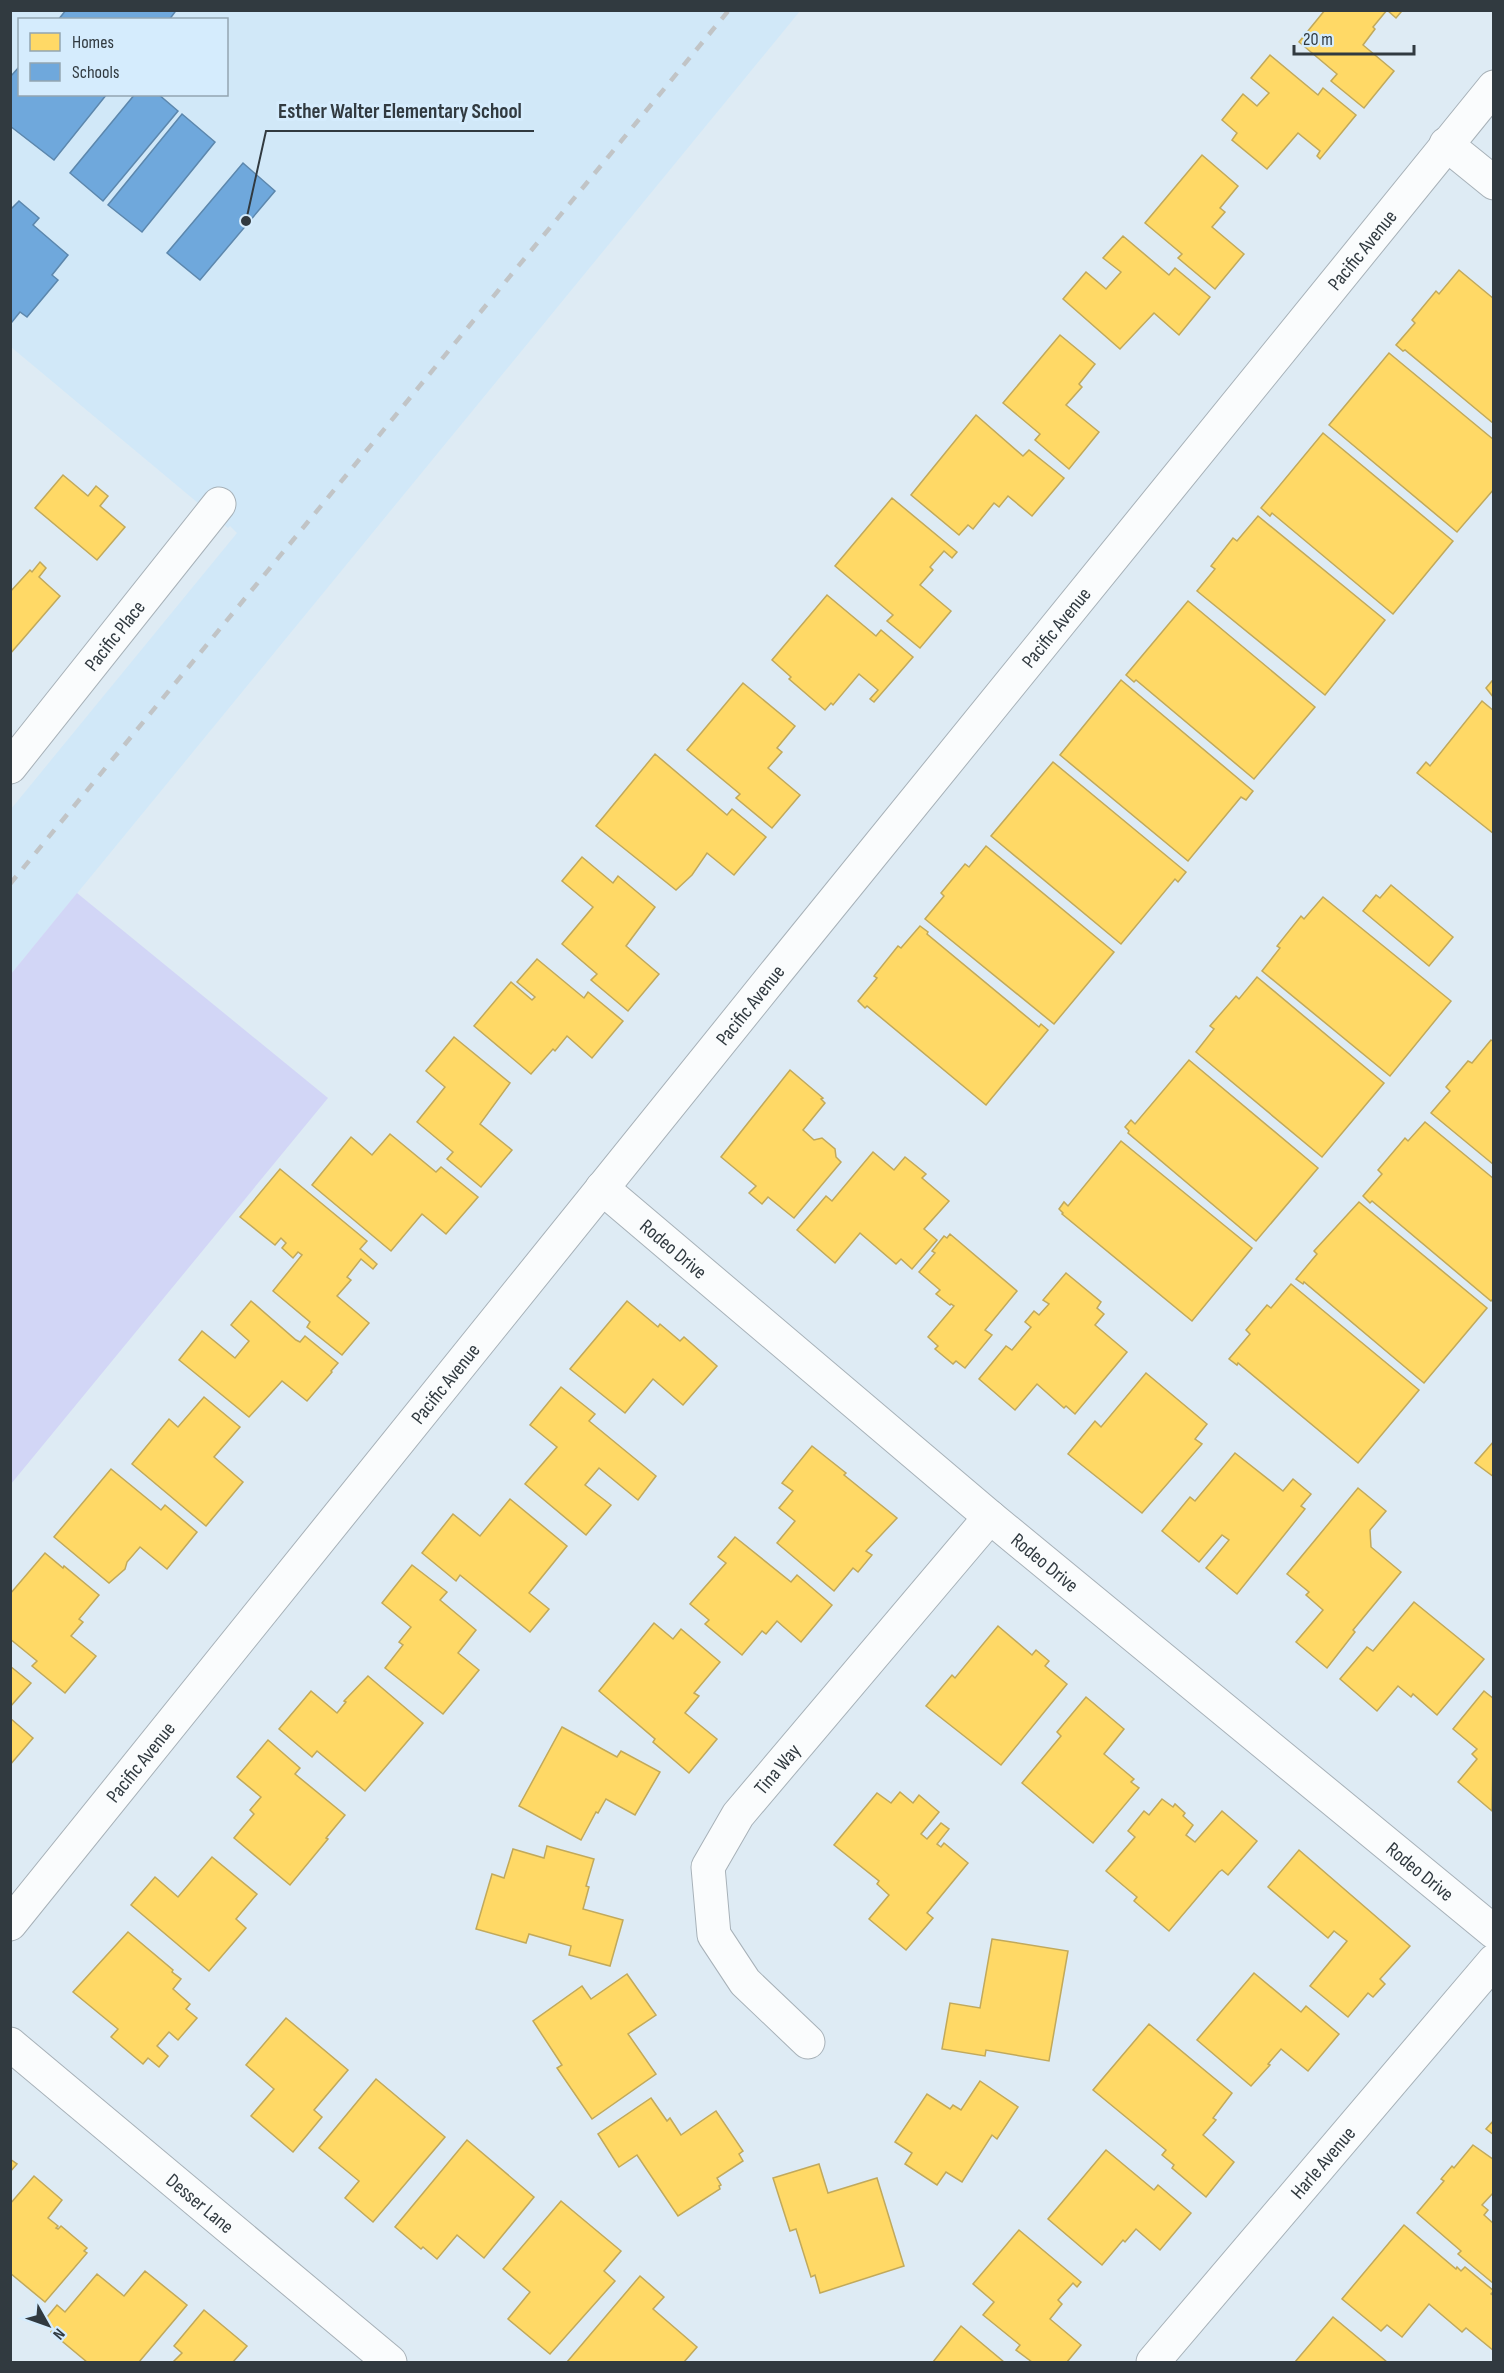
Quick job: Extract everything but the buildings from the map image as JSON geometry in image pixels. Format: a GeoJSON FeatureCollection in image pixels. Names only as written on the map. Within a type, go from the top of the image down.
{"type":"FeatureCollection","features":[{"type":"Feature","properties":{"kind":"street","name":"Pacific Avenue"},"geometry":{"type":"LineString","coordinates":[[10,1924],[602,1188],[1494,87]]}},
{"type":"Feature","properties":{"kind":"street"},"geometry":{"type":"LineString","coordinates":[[1446,144],[1494,183]]}},
{"type":"Feature","properties":{"kind":"street","name":"Pacific Place"},"geometry":{"type":"LineString","coordinates":[[10,767],[219,504]]}},
{"type":"Feature","properties":{"kind":"street","name":"Rodeo Drive"},"geometry":{"type":"LineString","coordinates":[[602,1188],[990,1516],[1494,1932]]}},
{"type":"Feature","properties":{"kind":"street","name":"Tina Way"},"geometry":{"type":"LineString","coordinates":[[808,2042],[744,1982],[714,1935],[708,1868],[738,1815],[990,1516]]}},
{"type":"Feature","properties":{"kind":"street","name":"Harle Avenue"},"geometry":{"type":"LineString","coordinates":[[1154,2362],[1494,1961]]}},
{"type":"Feature","properties":{"kind":"street","name":"Desser Lane"},"geometry":{"type":"LineString","coordinates":[[10,2044],[390,2362]]}},
{"type":"Feature","properties":{"kind":"shaded area"},"geometry":{"type":"Polygon","coordinates":[[[11,11],[800,11],[11,974],[11,809],[237,533],[230,526],[228,528],[11,347],[11,11]]]}},
{"type":"Feature","properties":{"kind":"shaded area"},"geometry":{"type":"Polygon","coordinates":[[[77,893],[328,1098],[11,1484],[11,974],[77,893]]]}},
{"type":"Feature","properties":{"kind":"railway"},"geometry":{"type":"LineString","coordinates":[[10,884],[729,10]]}},
{"type":"Feature","properties":{"kind":"place","name":"Esther Walter Elementary School"},"geometry":{"type":"Point","coordinates":[246,221]}}]}
